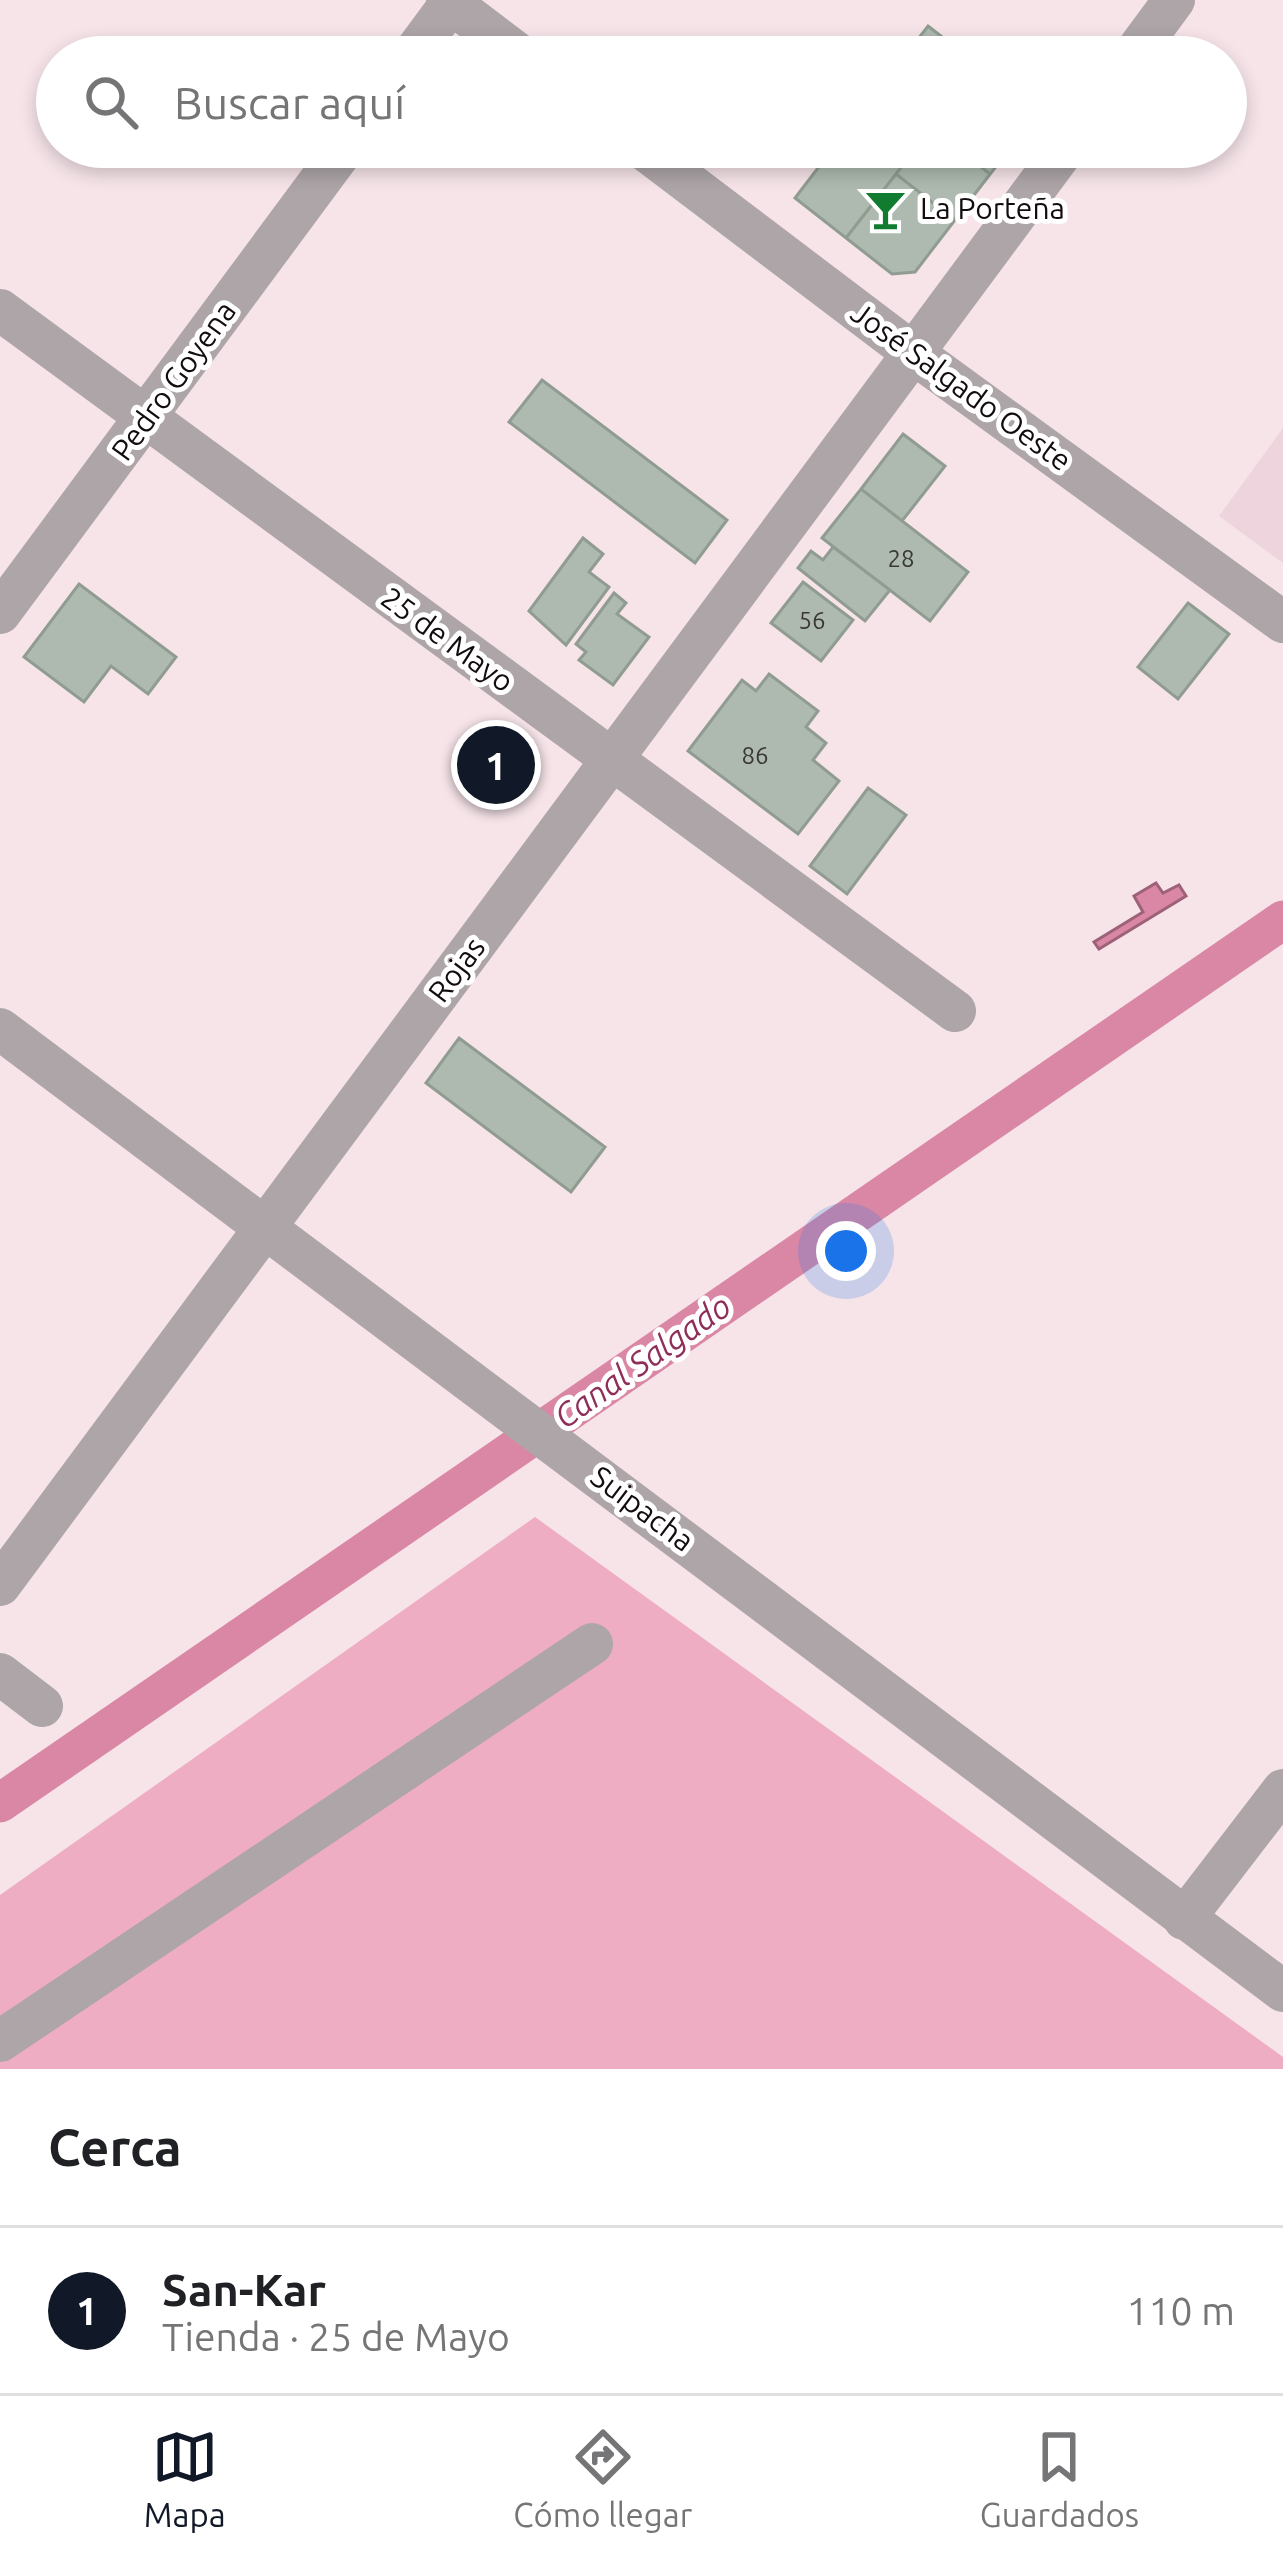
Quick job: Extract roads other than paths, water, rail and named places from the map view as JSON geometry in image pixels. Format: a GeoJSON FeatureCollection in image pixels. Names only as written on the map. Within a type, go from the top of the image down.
{"type":"FeatureCollection","features":[{"type":"Feature","properties":{"kind":"street"},"geometry":{"type":"LineString","coordinates":[[1147,36],[1174,0]]}},
{"type":"Feature","properties":{"kind":"street"},"geometry":{"type":"LineString","coordinates":[[426,36],[450,1],[495,36]]}},
{"type":"Feature","properties":{"kind":"street","name":"Pedro Goyena"},"geometry":{"type":"LineString","coordinates":[[0,613],[330,168]]}},
{"type":"Feature","properties":{"kind":"street","name":"José Salgado Oeste"},"geometry":{"type":"LineString","coordinates":[[669,168],[1283,622]]}},
{"type":"Feature","properties":{"kind":"street","name":"Rojas"},"geometry":{"type":"LineString","coordinates":[[0,1585],[1050,168]]}},
{"type":"Feature","properties":{"kind":"street","name":"25 de Mayo"},"geometry":{"type":"LineString","coordinates":[[0,310],[955,1010]]}},
{"type":"Feature","properties":{"kind":"street","name":"Suipacha"},"geometry":{"type":"LineString","coordinates":[[0,1029],[1283,1991]]}},
{"type":"Feature","properties":{"kind":"street"},"geometry":{"type":"LineString","coordinates":[[0,2041],[592,1644]]}},
{"type":"Feature","properties":{"kind":"street"},"geometry":{"type":"LineString","coordinates":[[0,1674],[42,1706]]}},
{"type":"Feature","properties":{"kind":"street"},"geometry":{"type":"LineString","coordinates":[[1184,1919],[1283,1790]]}},
{"type":"Feature","properties":{"kind":"waterway","name":"Canal Salgado"},"geometry":{"type":"LineString","coordinates":[[0,1803],[1283,920]]}},
{"type":"Feature","properties":{"kind":"place","name":"La Porteña"},"geometry":{"type":"Point","coordinates":[886,209]}},
{"type":"Feature","properties":{"kind":"place","name":"San-Kar"},"geometry":{"type":"Point","coordinates":[496,765]}}]}
